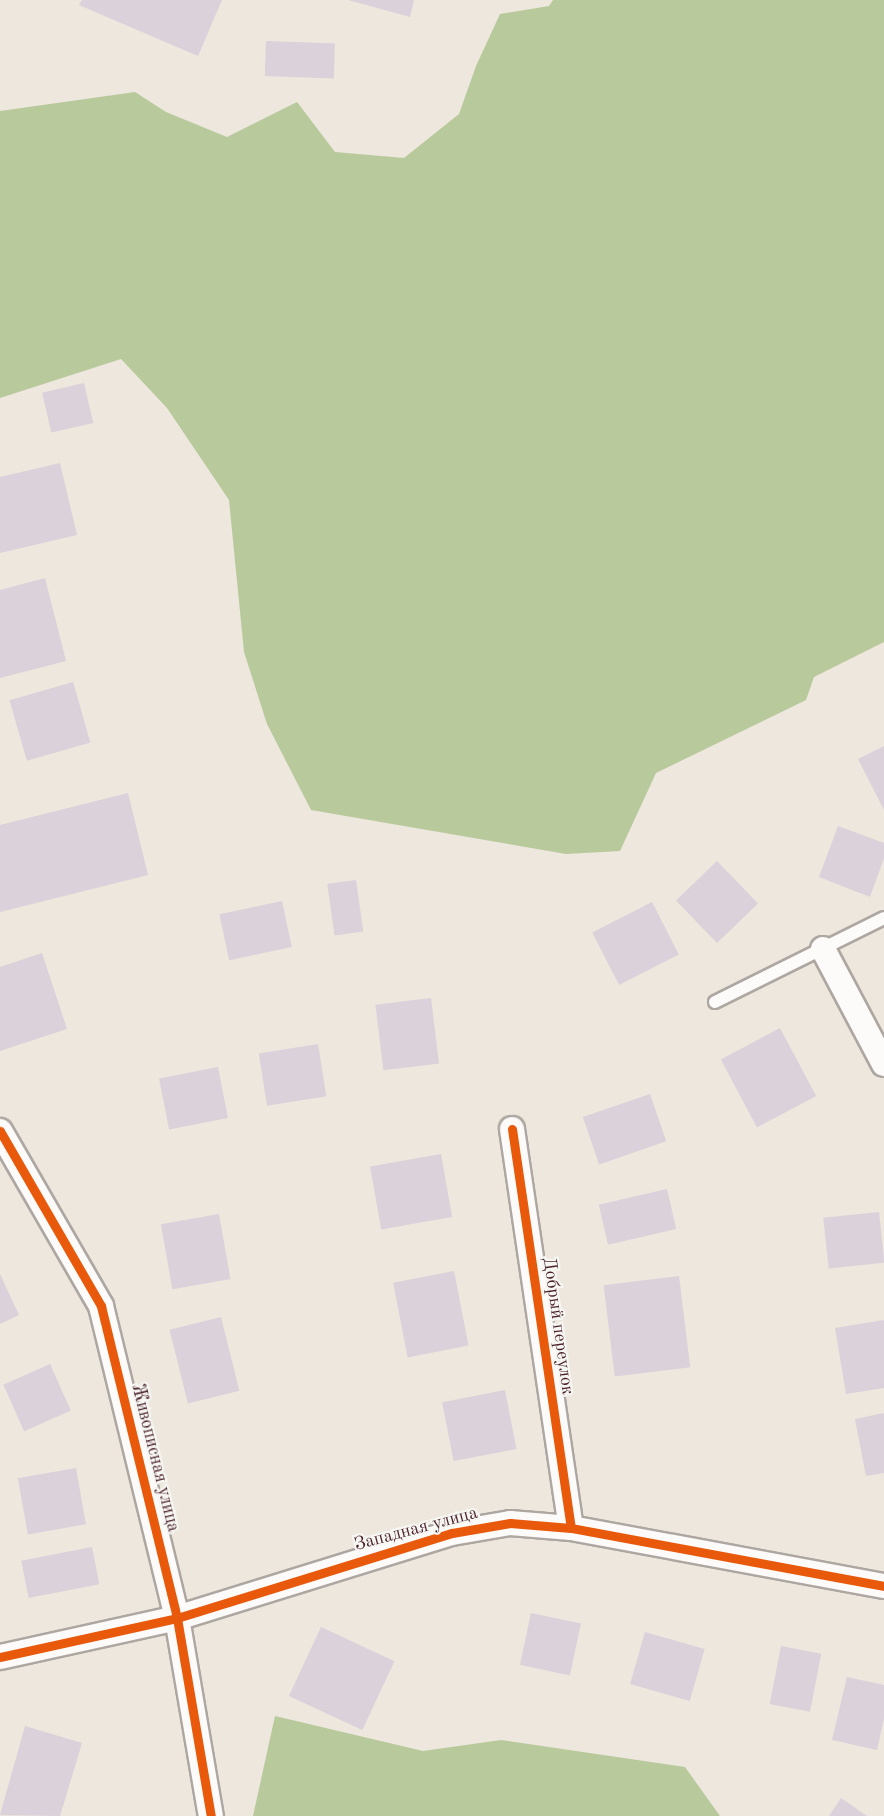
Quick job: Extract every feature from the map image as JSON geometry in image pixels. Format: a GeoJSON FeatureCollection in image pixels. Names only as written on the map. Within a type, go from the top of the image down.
{"type":"FeatureCollection","features":[{"type":"Feature","properties":{"kind":"street"},"geometry":{"type":"LineString","coordinates":[[823,949],[884,1064]]}},
{"type":"Feature","properties":{"kind":"street","name":"Добрый переулок"},"geometry":{"type":"LineString","coordinates":[[512,1129],[571,1527]]}},
{"type":"Feature","properties":{"kind":"street","name":"Живописная улица"},"geometry":{"type":"LineString","coordinates":[[0,1131],[100,1306],[177,1617],[212,1816]]}},
{"type":"Feature","properties":{"kind":"street","name":"Западная улица"},"geometry":{"type":"LineString","coordinates":[[0,1657],[177,1617],[452,1533],[510,1523],[571,1527],[884,1586]]}},
{"type":"Feature","properties":{"kind":"lane"},"geometry":{"type":"LineString","coordinates":[[715,1002],[884,918]]}},
{"type":"Feature","properties":{"kind":"green space"},"geometry":{"type":"Polygon","coordinates":[[[553,0],[884,0],[884,642],[814,677],[806,700],[656,773],[620,851],[566,854],[311,810],[267,724],[244,652],[229,500],[167,408],[121,359],[0,398],[0,111],[135,92],[166,112],[227,137],[297,102],[335,152],[404,158],[459,114],[476,66],[500,14],[549,6],[553,0]]]}},
{"type":"Feature","properties":{"kind":"green space"},"geometry":{"type":"Polygon","coordinates":[[[275,1716],[423,1751],[501,1740],[685,1767],[720,1816],[253,1816],[275,1716]]]}},
{"type":"Feature","properties":{"kind":"building"},"geometry":{"type":"Polygon","coordinates":[[[82,0],[222,0],[198,56],[79,5],[82,0]]]}},
{"type":"Feature","properties":{"kind":"building"},"geometry":{"type":"Polygon","coordinates":[[[348,0],[414,0],[410,17],[348,0]]]}},
{"type":"Feature","properties":{"kind":"building"},"geometry":{"type":"Polygon","coordinates":[[[266,41],[335,43],[334,78],[265,76],[266,41]]]}},
{"type":"Feature","properties":{"kind":"building"},"geometry":{"type":"Polygon","coordinates":[[[84,383],[93,423],[51,433],[42,393],[84,383]]]}},
{"type":"Feature","properties":{"kind":"building"},"geometry":{"type":"Polygon","coordinates":[[[60,463],[77,535],[0,553],[0,477],[60,463]]]}},
{"type":"Feature","properties":{"kind":"building"},"geometry":{"type":"Polygon","coordinates":[[[45,578],[66,661],[0,678],[0,590],[45,578]]]}},
{"type":"Feature","properties":{"kind":"building"},"geometry":{"type":"Polygon","coordinates":[[[73,682],[90,743],[27,761],[10,700],[73,682]]]}},
{"type":"Feature","properties":{"kind":"building"},"geometry":{"type":"Polygon","coordinates":[[[884,746],[884,810],[858,759],[884,746]]]}},
{"type":"Feature","properties":{"kind":"building"},"geometry":{"type":"Polygon","coordinates":[[[128,793],[148,875],[0,912],[0,825],[128,793]]]}},
{"type":"Feature","properties":{"kind":"building"},"geometry":{"type":"Polygon","coordinates":[[[838,826],[884,843],[884,858],[870,897],[819,877],[838,826]]]}},
{"type":"Feature","properties":{"kind":"building"},"geometry":{"type":"Polygon","coordinates":[[[717,861],[758,903],[717,943],[676,901],[717,861]]]}},
{"type":"Feature","properties":{"kind":"building"},"geometry":{"type":"Polygon","coordinates":[[[356,880],[363,931],[335,936],[327,884],[356,880]]]}},
{"type":"Feature","properties":{"kind":"building"},"geometry":{"type":"Polygon","coordinates":[[[282,901],[292,947],[229,960],[219,914],[282,901]]]}},
{"type":"Feature","properties":{"kind":"building"},"geometry":{"type":"Polygon","coordinates":[[[652,902],[679,955],[619,985],[592,932],[652,902]]]}},
{"type":"Feature","properties":{"kind":"building"},"geometry":{"type":"Polygon","coordinates":[[[42,953],[67,1029],[0,1051],[0,967],[42,953]]]}},
{"type":"Feature","properties":{"kind":"building"},"geometry":{"type":"Polygon","coordinates":[[[431,998],[439,1064],[383,1070],[375,1005],[431,998]]]}},
{"type":"Feature","properties":{"kind":"building"},"geometry":{"type":"Polygon","coordinates":[[[780,1028],[816,1096],[757,1127],[721,1059],[780,1028]]]}},
{"type":"Feature","properties":{"kind":"building"},"geometry":{"type":"Polygon","coordinates":[[[318,1044],[326,1096],[267,1106],[259,1053],[318,1044]]]}},
{"type":"Feature","properties":{"kind":"building"},"geometry":{"type":"Polygon","coordinates":[[[218,1067],[228,1118],[169,1129],[159,1078],[218,1067]]]}},
{"type":"Feature","properties":{"kind":"building"},"geometry":{"type":"Polygon","coordinates":[[[650,1094],[666,1141],[599,1164],[583,1117],[650,1094]]]}},
{"type":"Feature","properties":{"kind":"building"},"geometry":{"type":"Polygon","coordinates":[[[441,1154],[452,1217],[381,1230],[370,1167],[441,1154]]]}},
{"type":"Feature","properties":{"kind":"building"},"geometry":{"type":"Polygon","coordinates":[[[667,1189],[676,1229],[608,1245],[599,1205],[667,1189]]]}},
{"type":"Feature","properties":{"kind":"building"},"geometry":{"type":"Polygon","coordinates":[[[879,1212],[884,1263],[829,1269],[823,1218],[879,1212]]]}},
{"type":"Feature","properties":{"kind":"building"},"geometry":{"type":"Polygon","coordinates":[[[219,1214],[230,1279],[172,1289],[161,1224],[219,1214]]]}},
{"type":"Feature","properties":{"kind":"building"},"geometry":{"type":"Polygon","coordinates":[[[454,1271],[469,1346],[408,1357],[393,1283],[454,1271]]]}},
{"type":"Feature","properties":{"kind":"building"},"geometry":{"type":"Polygon","coordinates":[[[0,1274],[19,1315],[0,1324],[0,1274]]]}},
{"type":"Feature","properties":{"kind":"building"},"geometry":{"type":"Polygon","coordinates":[[[679,1276],[690,1367],[615,1377],[604,1285],[679,1276]]]}},
{"type":"Feature","properties":{"kind":"building"},"geometry":{"type":"Polygon","coordinates":[[[221,1317],[239,1391],[188,1404],[170,1330],[221,1317]]]}},
{"type":"Feature","properties":{"kind":"building"},"geometry":{"type":"Polygon","coordinates":[[[884,1320],[884,1388],[846,1394],[835,1328],[884,1320]]]}},
{"type":"Feature","properties":{"kind":"building"},"geometry":{"type":"Polygon","coordinates":[[[50,1364],[71,1411],[24,1431],[3,1385],[50,1364]]]}},
{"type":"Feature","properties":{"kind":"building"},"geometry":{"type":"Polygon","coordinates":[[[505,1390],[516,1449],[454,1461],[442,1402],[505,1390]]]}},
{"type":"Feature","properties":{"kind":"building"},"geometry":{"type":"Polygon","coordinates":[[[884,1413],[884,1473],[866,1476],[855,1419],[884,1413]]]}},
{"type":"Feature","properties":{"kind":"building"},"geometry":{"type":"Polygon","coordinates":[[[76,1468],[86,1524],[28,1534],[18,1478],[76,1468]]]}},
{"type":"Feature","properties":{"kind":"building"},"geometry":{"type":"Polygon","coordinates":[[[92,1547],[99,1584],[29,1598],[21,1561],[92,1547]]]}},
{"type":"Feature","properties":{"kind":"building"},"geometry":{"type":"Polygon","coordinates":[[[531,1613],[581,1624],[570,1675],[520,1665],[531,1613]]]}},
{"type":"Feature","properties":{"kind":"building"},"geometry":{"type":"Polygon","coordinates":[[[321,1627],[394,1661],[362,1730],[289,1696],[321,1627]]]}},
{"type":"Feature","properties":{"kind":"building"},"geometry":{"type":"Polygon","coordinates":[[[645,1632],[705,1649],[690,1701],[630,1684],[645,1632]]]}},
{"type":"Feature","properties":{"kind":"building"},"geometry":{"type":"Polygon","coordinates":[[[781,1646],[821,1654],[810,1712],[770,1704],[781,1646]]]}},
{"type":"Feature","properties":{"kind":"building"},"geometry":{"type":"Polygon","coordinates":[[[847,1677],[884,1685],[884,1718],[877,1750],[832,1740],[847,1677]]]}},
{"type":"Feature","properties":{"kind":"building"},"geometry":{"type":"Polygon","coordinates":[[[25,1726],[82,1743],[60,1816],[0,1815],[25,1726]]]}},
{"type":"Feature","properties":{"kind":"building"},"geometry":{"type":"Polygon","coordinates":[[[841,1798],[867,1816],[829,1816],[841,1798]]]}},
{"type":"Feature","properties":{"kind":"cycle path"},"geometry":{"type":"LineString","coordinates":[[512,1129],[571,1528]]}},
{"type":"Feature","properties":{"kind":"cycle path"},"geometry":{"type":"LineString","coordinates":[[0,1131],[101,1306],[177,1618],[211,1816]]}},
{"type":"Feature","properties":{"kind":"cycle path"},"geometry":{"type":"LineString","coordinates":[[0,1657],[177,1618],[452,1533],[510,1523],[571,1528],[884,1586]]}}]}
